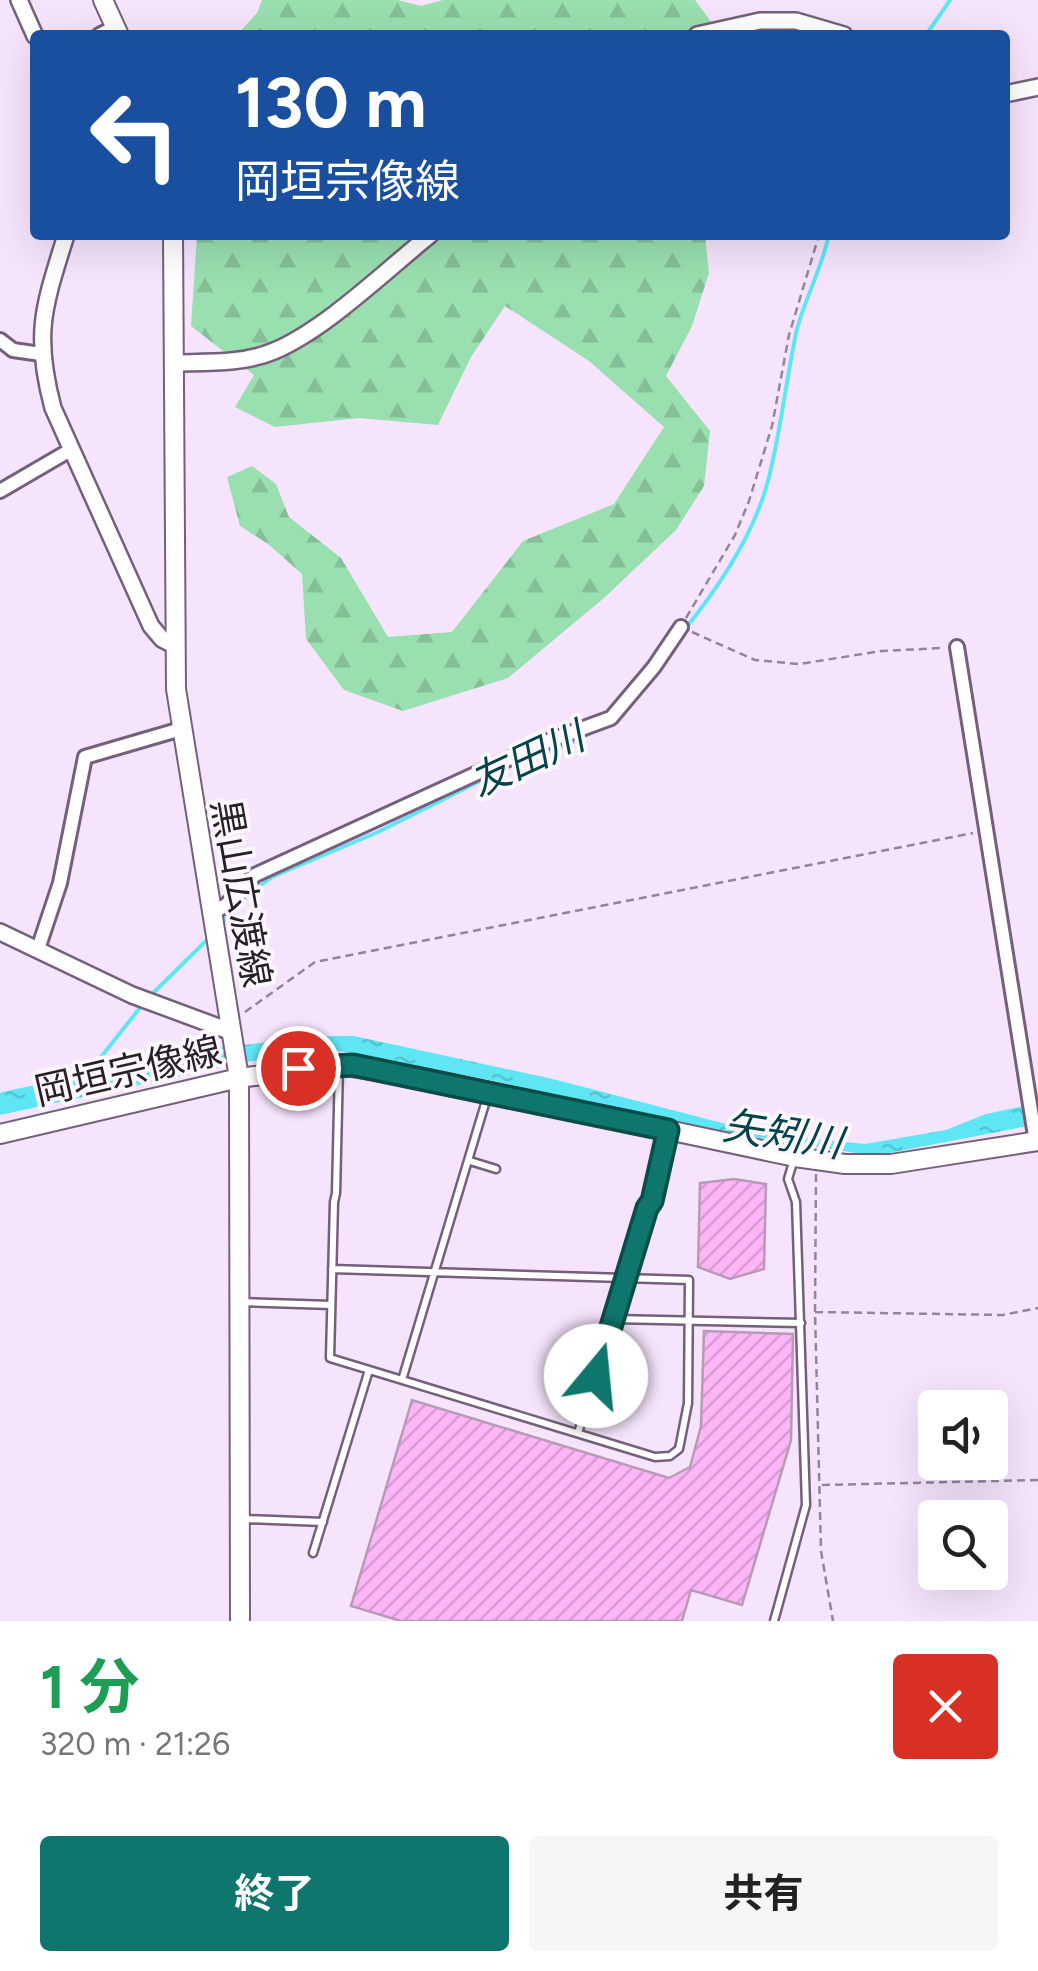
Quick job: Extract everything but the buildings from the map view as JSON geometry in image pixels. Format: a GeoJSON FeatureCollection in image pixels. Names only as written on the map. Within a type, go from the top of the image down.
{"type":"FeatureCollection","features":[{"type":"Feature","properties":{"kind":"main road"},"geometry":{"type":"LineString","coordinates":[[102,0],[110,30]]}},
{"type":"Feature","properties":{"kind":"main road","name":"黒山広渡線"},"geometry":{"type":"LineString","coordinates":[[174,240],[174,645],[181,729],[239,1078],[240,1621]]}},
{"type":"Feature","properties":{"kind":"main road","name":"岡垣宗像線"},"geometry":{"type":"LineString","coordinates":[[0,1134],[239,1078],[339,1064],[816,1160],[891,1164],[1037,1142]]}},
{"type":"Feature","properties":{"kind":"street"},"geometry":{"type":"LineString","coordinates":[[20,0],[32,30]]}},
{"type":"Feature","properties":{"kind":"street"},"geometry":{"type":"LineString","coordinates":[[720,30],[760,21],[796,21],[827,30]]}},
{"type":"Feature","properties":{"kind":"street"},"geometry":{"type":"LineString","coordinates":[[1010,93],[1038,87]]}},
{"type":"Feature","properties":{"kind":"street"},"geometry":{"type":"LineString","coordinates":[[64,240],[46,294],[41,354],[53,408],[151,626],[162,639],[174,645]]}},
{"type":"Feature","properties":{"kind":"street"},"geometry":{"type":"LineString","coordinates":[[174,363],[224,361],[272,352],[332,313],[424,240]]}},
{"type":"Feature","properties":{"kind":"street"},"geometry":{"type":"LineString","coordinates":[[0,340],[13,350],[41,354]]}},
{"type":"Feature","properties":{"kind":"street"},"geometry":{"type":"LineString","coordinates":[[0,491],[72,449]]}},
{"type":"Feature","properties":{"kind":"street"},"geometry":{"type":"LineString","coordinates":[[212,914],[255,875],[544,743],[611,718],[681,627]]}},
{"type":"Feature","properties":{"kind":"street"},"geometry":{"type":"LineString","coordinates":[[956,647],[1037,1142]]}},
{"type":"Feature","properties":{"kind":"street"},"geometry":{"type":"LineString","coordinates":[[38,949],[60,884],[85,756],[181,729]]}},
{"type":"Feature","properties":{"kind":"street"},"geometry":{"type":"LineString","coordinates":[[0,932],[151,1003],[230,1024]]}},
{"type":"Feature","properties":{"kind":"lane"},"geometry":{"type":"LineString","coordinates":[[332,1269],[689,1280],[688,1403],[679,1449],[662,1458],[330,1358],[332,1269],[339,1064]]}},
{"type":"Feature","properties":{"kind":"lane"},"geometry":{"type":"LineString","coordinates":[[402,1380],[488,1092]]}},
{"type":"Feature","properties":{"kind":"lane"},"geometry":{"type":"LineString","coordinates":[[578,1433],[652,1201],[668,1130]]}},
{"type":"Feature","properties":{"kind":"lane"},"geometry":{"type":"LineString","coordinates":[[774,1621],[806,1505],[796,1202],[788,1179],[795,1157]]}},
{"type":"Feature","properties":{"kind":"lane"},"geometry":{"type":"LineString","coordinates":[[470,1162],[496,1170]]}},
{"type":"Feature","properties":{"kind":"lane"},"geometry":{"type":"LineString","coordinates":[[240,1302],[331,1306]]}},
{"type":"Feature","properties":{"kind":"lane"},"geometry":{"type":"LineString","coordinates":[[614,1319],[801,1323]]}},
{"type":"Feature","properties":{"kind":"lane"},"geometry":{"type":"LineString","coordinates":[[313,1554],[369,1370]]}},
{"type":"Feature","properties":{"kind":"lane"},"geometry":{"type":"LineString","coordinates":[[240,1518],[323,1522]]}},
{"type":"Feature","properties":{"kind":"path"},"geometry":{"type":"LineString","coordinates":[[818,240],[789,335],[772,426],[749,500],[736,536],[681,627],[755,660],[799,664],[956,647]]}},
{"type":"Feature","properties":{"kind":"path"},"geometry":{"type":"LineString","coordinates":[[230,1024],[315,962],[986,830]]}},
{"type":"Feature","properties":{"kind":"path"},"geometry":{"type":"LineString","coordinates":[[816,1160],[822,1551],[833,1621]]}},
{"type":"Feature","properties":{"kind":"path"},"geometry":{"type":"LineString","coordinates":[[816,1312],[1003,1315],[1038,1308]]}},
{"type":"Feature","properties":{"kind":"path"},"geometry":{"type":"LineString","coordinates":[[820,1485],[1038,1480]]}},
{"type":"Feature","properties":{"kind":"green space"},"geometry":{"type":"Polygon","coordinates":[[[262,0],[398,0],[421,6],[443,0],[695,0],[717,30],[242,30],[257,13],[262,0]]]}},
{"type":"Feature","properties":{"kind":"green space"},"geometry":{"type":"Polygon","coordinates":[[[197,240],[706,240],[709,273],[692,326],[666,376],[710,431],[704,486],[676,530],[604,598],[508,678],[403,711],[344,690],[306,639],[302,574],[240,526],[227,477],[252,466],[276,484],[289,517],[341,558],[388,637],[452,632],[523,541],[614,504],[664,427],[589,361],[505,306],[471,357],[438,425],[359,418],[275,427],[235,407],[254,375],[191,326],[197,240]]]}},
{"type":"Feature","properties":{"kind":"water"},"geometry":{"type":"Polygon","coordinates":[[[354,1036],[553,1079],[722,1123],[796,1137],[865,1144],[946,1130],[986,1114],[1038,1103],[1038,1124],[889,1153],[856,1153],[715,1131],[499,1082],[334,1050],[245,1062],[0,1115],[0,1093],[11,1090],[223,1047],[354,1036]]]}},
{"type":"Feature","properties":{"kind":"waterway","name":"友田川"},"geometry":{"type":"LineString","coordinates":[[929,30],[950,0]]}},
{"type":"Feature","properties":{"kind":"waterway","name":"友田川"},"geometry":{"type":"LineString","coordinates":[[685,629],[734,559],[762,501],[797,329],[828,240]]}},
{"type":"Feature","properties":{"kind":"waterway","name":"友田川"},"geometry":{"type":"LineString","coordinates":[[219,926],[247,895],[272,877],[602,727]]}},
{"type":"Feature","properties":{"kind":"waterway","name":"友田川"},"geometry":{"type":"LineString","coordinates":[[149,997],[210,937]]}},
{"type":"Feature","properties":{"kind":"waterway","name":"友田川"},"geometry":{"type":"LineString","coordinates":[[72,1079],[90,1071],[143,1004]]}},
{"type":"Feature","properties":{"kind":"route"},"geometry":{"type":"LineString","coordinates":[[298,1068],[353,1065],[668,1130],[652,1201],[596,1376]]}},
{"type":"Feature","properties":{"kind":"water label","name":"矢矧川"},"geometry":{"type":"Point","coordinates":[783,1134]}}]}
